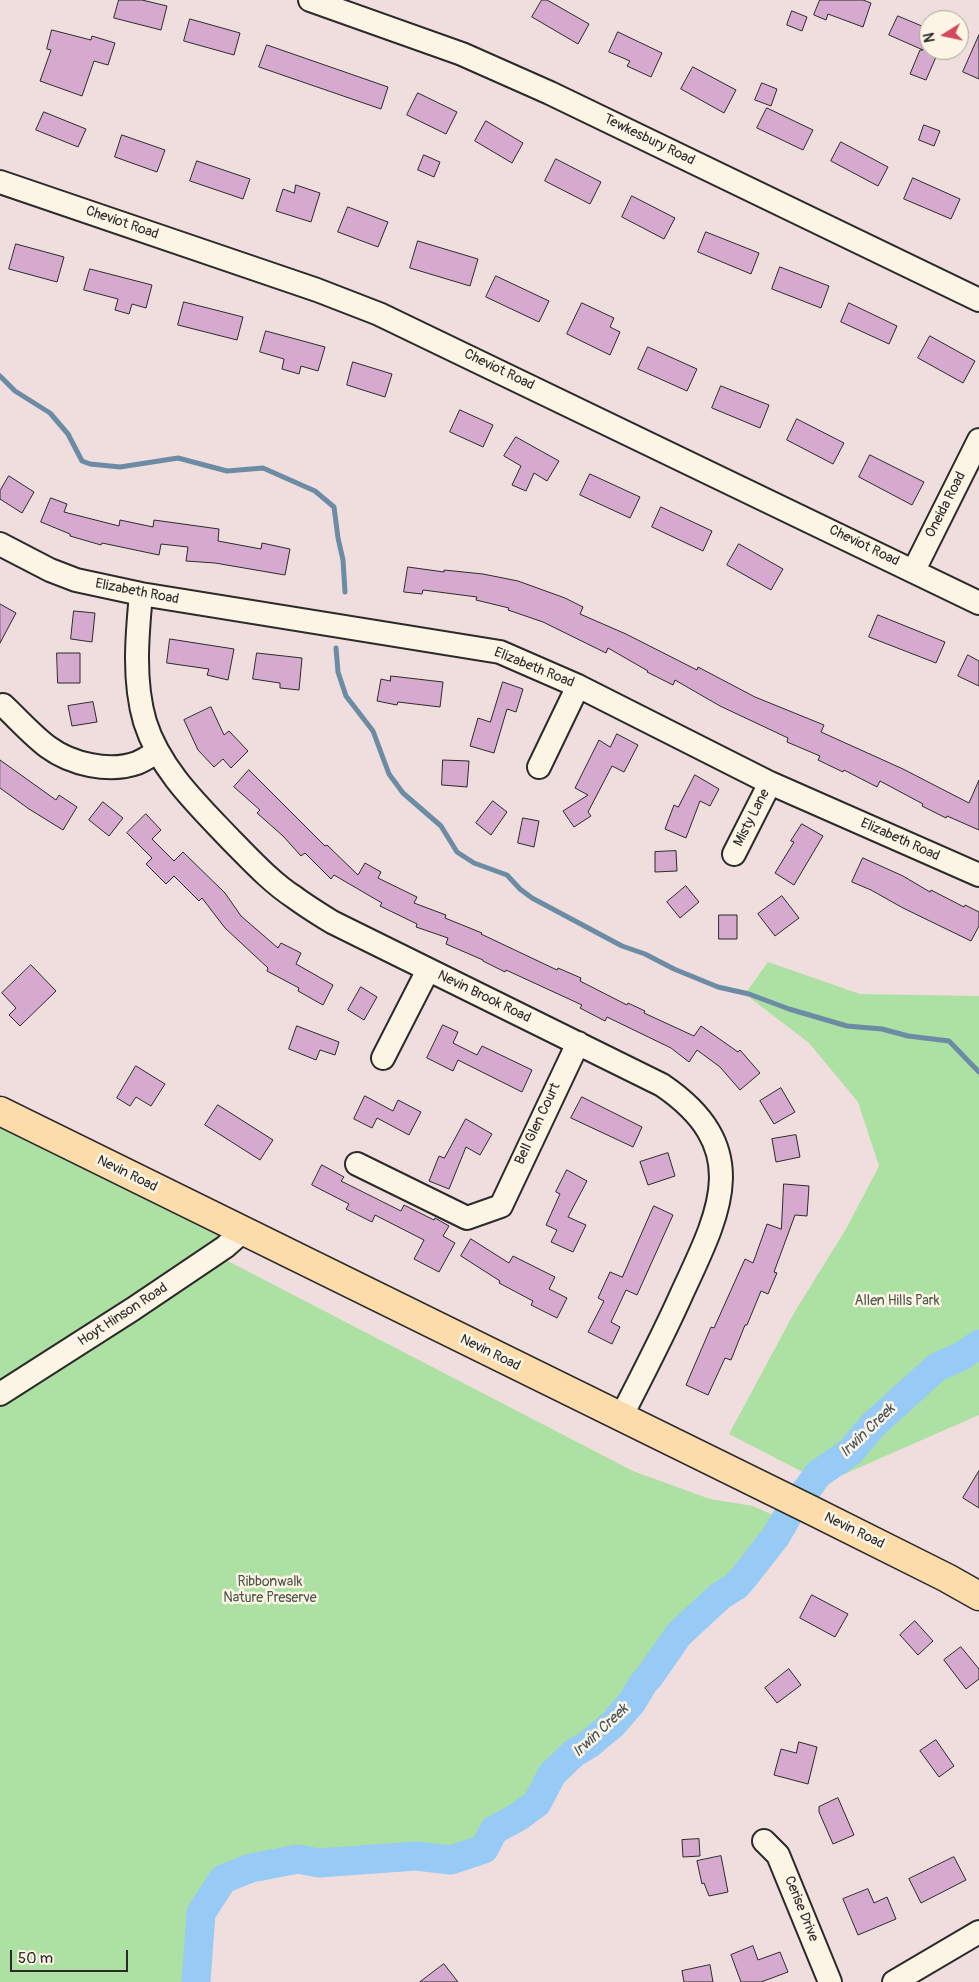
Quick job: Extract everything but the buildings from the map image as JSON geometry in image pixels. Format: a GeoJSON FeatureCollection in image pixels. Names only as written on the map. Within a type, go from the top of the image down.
{"type":"FeatureCollection","features":[{"type":"Feature","properties":{"kind":"main road","name":"Nevin Road"},"geometry":{"type":"LineString","coordinates":[[0,1111],[242,1232],[812,1510],[979,1596]]}},
{"type":"Feature","properties":{"kind":"street","name":"Tewkesbury Road"},"geometry":{"type":"LineString","coordinates":[[310,0],[462,54],[550,92],[979,300]]}},
{"type":"Feature","properties":{"kind":"street","name":"Cheviot Road"},"geometry":{"type":"LineString","coordinates":[[0,182],[308,287],[380,314],[979,603]]}},
{"type":"Feature","properties":{"kind":"street","name":"Oneida Road"},"geometry":{"type":"LineString","coordinates":[[914,570],[979,440]]}},
{"type":"Feature","properties":{"kind":"street","name":"Elizabeth Road"},"geometry":{"type":"LineString","coordinates":[[0,544],[50,570],[76,580],[141,594],[500,652],[578,686],[770,783],[979,875]]}},
{"type":"Feature","properties":{"kind":"street","name":"Nevin Brook Road"},"geometry":{"type":"LineString","coordinates":[[141,594],[138,632],[139,693],[145,723],[157,752],[195,802],[252,861],[292,896],[332,922],[662,1086],[688,1104],[699,1116],[715,1143],[722,1174],[718,1207],[707,1240],[621,1418]]}},
{"type":"Feature","properties":{"kind":"street"},"geometry":{"type":"LineString","coordinates":[[539,767],[578,686]]}},
{"type":"Feature","properties":{"kind":"street"},"geometry":{"type":"LineString","coordinates":[[3,705],[50,748],[70,758],[94,765],[114,767],[136,763],[157,752]]}},
{"type":"Feature","properties":{"kind":"street","name":"Misty Lane"},"geometry":{"type":"LineString","coordinates":[[734,854],[770,783]]}},
{"type":"Feature","properties":{"kind":"street"},"geometry":{"type":"LineString","coordinates":[[383,1058],[428,970]]}},
{"type":"Feature","properties":{"kind":"street","name":"Bell Glen Court"},"geometry":{"type":"LineString","coordinates":[[357,1164],[468,1218],[501,1206],[578,1044]]}},
{"type":"Feature","properties":{"kind":"street","name":"Hoyt Hinson Road"},"geometry":{"type":"LineString","coordinates":[[0,1394],[133,1309],[224,1247],[242,1232]]}},
{"type":"Feature","properties":{"kind":"street","name":"Cerise Drive"},"geometry":{"type":"LineString","coordinates":[[764,1841],[778,1856],[830,1982]]}},
{"type":"Feature","properties":{"kind":"street"},"geometry":{"type":"LineString","coordinates":[[894,1982],[979,1932]]}},
{"type":"Feature","properties":{"kind":"green space","name":"Allen Hills Park"},"geometry":{"type":"Polygon","coordinates":[[[768,962],[860,994],[979,996],[979,1415],[824,1483],[729,1434],[794,1313],[846,1229],[879,1166],[858,1102],[809,1043],[745,994],[768,962]]]}},
{"type":"Feature","properties":{"kind":"green space","name":"Ribbonwalk Nature Preserve"},"geometry":{"type":"Polygon","coordinates":[[[0,1122],[218,1233],[226,1260],[633,1471],[710,1499],[753,1506],[784,1520],[776,1536],[736,1586],[720,1596],[679,1634],[644,1682],[632,1702],[613,1724],[589,1744],[574,1753],[552,1774],[537,1803],[518,1817],[494,1830],[484,1849],[451,1860],[416,1856],[319,1863],[298,1859],[251,1868],[223,1879],[201,1913],[196,1982],[0,1982],[0,1122]]]}},
{"type":"Feature","properties":{"kind":"waterway"},"geometry":{"type":"LineString","coordinates":[[0,376],[15,391],[50,413],[68,434],[82,461],[90,464],[120,467],[178,458],[227,471],[263,468],[315,491],[334,507],[343,560],[345,592]]}},
{"type":"Feature","properties":{"kind":"waterway"},"geometry":{"type":"LineString","coordinates":[[336,648],[338,672],[346,696],[373,731],[389,774],[403,793],[441,826],[457,852],[474,863],[507,875],[520,889],[532,898],[622,946],[645,954],[674,969],[718,987],[749,994],[789,1009],[847,1026],[882,1029],[908,1036],[949,1041],[979,1072]]}},
{"type":"Feature","properties":{"kind":"waterway","name":"Irwin Creek"},"geometry":{"type":"LineString","coordinates":[[196,1982],[201,1913],[223,1879],[251,1868],[298,1859],[319,1863],[416,1856],[451,1860],[484,1849],[494,1830],[518,1817],[537,1803],[552,1774],[574,1753],[589,1744],[613,1724],[632,1702],[644,1682],[679,1634],[720,1596],[736,1586],[776,1536],[798,1498],[806,1491],[818,1474],[850,1452],[873,1425],[937,1367],[962,1356],[979,1344]]}}]}
